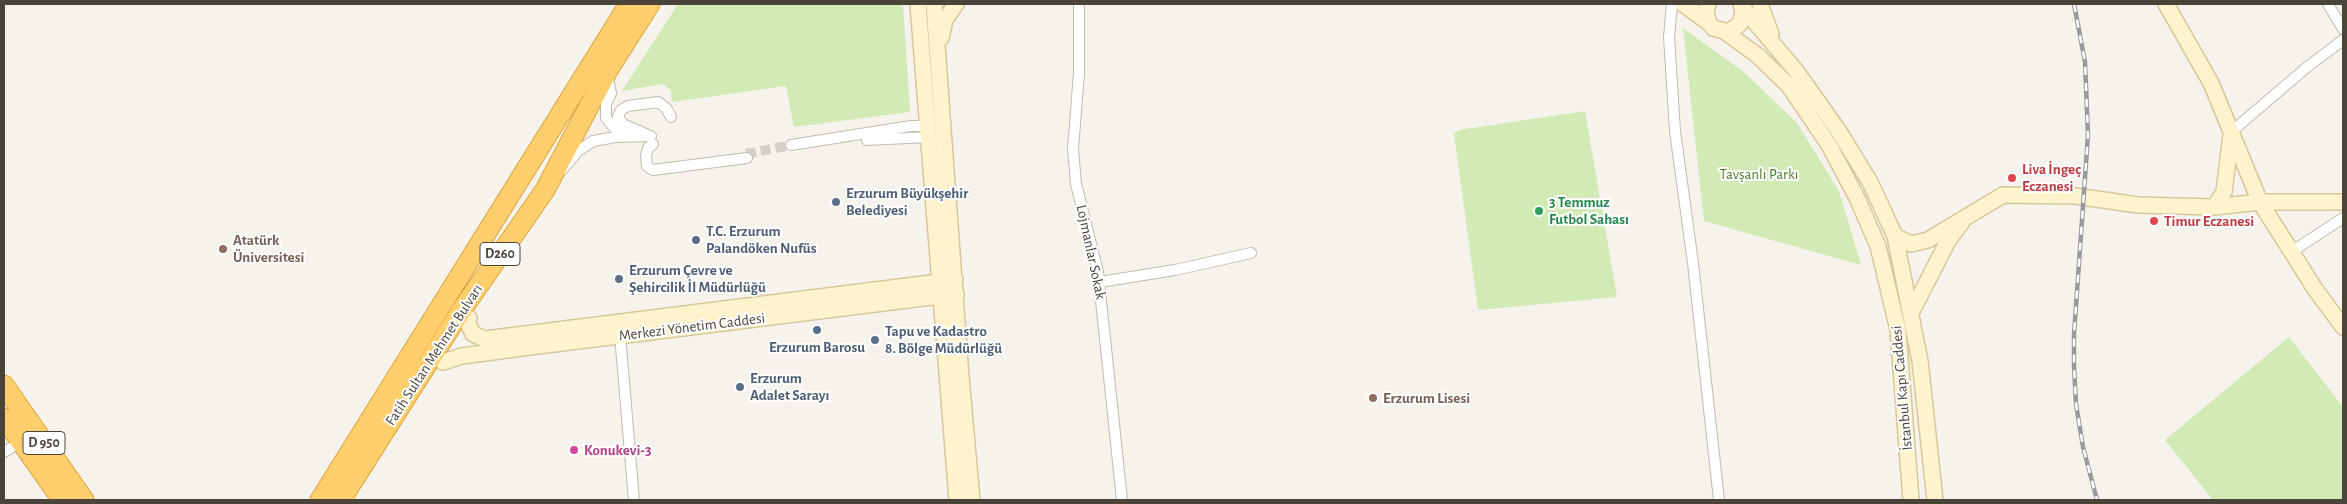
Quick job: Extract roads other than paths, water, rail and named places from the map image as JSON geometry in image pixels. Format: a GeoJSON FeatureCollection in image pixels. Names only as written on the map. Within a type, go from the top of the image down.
{"type":"FeatureCollection","features":[{"type":"Feature","properties":{"kind":"highway","name":"Fatih Sultan Mehmet Bulvarı"},"geometry":{"type":"LineString","coordinates":[[320,500],[629,4]]}},
{"type":"Feature","properties":{"kind":"highway","name":"Fatih Sultan Mehmet Bulvarı"},"geometry":{"type":"LineString","coordinates":[[341,500],[484,277],[545,190],[607,72],[650,4]]}},
{"type":"Feature","properties":{"kind":"highway"},"geometry":{"type":"LineString","coordinates":[[309,500],[412,335],[465,270]]}},
{"type":"Feature","properties":{"kind":"highway"},"geometry":{"type":"LineString","coordinates":[[356,500],[469,318],[484,277]]}},
{"type":"Feature","properties":{"kind":"highway","name":"D 950"},"geometry":{"type":"LineString","coordinates":[[4,386],[84,500]]}},
{"type":"Feature","properties":{"kind":"highway","name":"D 950"},"geometry":{"type":"LineString","coordinates":[[4,418],[62,500]]}},
{"type":"Feature","properties":{"kind":"main road"},"geometry":{"type":"LineString","coordinates":[[918,4],[928,131],[972,500]]}},
{"type":"Feature","properties":{"kind":"main road"},"geometry":{"type":"LineString","coordinates":[[934,4],[938,50],[957,500]]}},
{"type":"Feature","properties":{"kind":"main road"},"geometry":{"type":"LineString","coordinates":[[938,50],[945,20],[956,4]]}},
{"type":"Feature","properties":{"kind":"main road"},"geometry":{"type":"LineString","coordinates":[[1683,4],[1709,23]]}},
{"type":"Feature","properties":{"kind":"main road"},"geometry":{"type":"LineString","coordinates":[[1708,4],[1706,12],[1709,23]]}},
{"type":"Feature","properties":{"kind":"main road"},"geometry":{"type":"LineString","coordinates":[[1760,4],[1776,47]]}},
{"type":"Feature","properties":{"kind":"main road"},"geometry":{"type":"LineString","coordinates":[[2166,4],[2211,83],[2260,202],[2315,289],[2343,327]]}},
{"type":"Feature","properties":{"kind":"main road"},"geometry":{"type":"LineString","coordinates":[[1742,5],[1797,72],[1840,133],[1870,182],[1895,236],[1912,313],[1920,361],[1935,500]]}},
{"type":"Feature","properties":{"kind":"main road"},"geometry":{"type":"LineString","coordinates":[[1724,31],[1736,28],[1740,24],[1743,13],[1742,5]]}},
{"type":"Feature","properties":{"kind":"main road","name":"İstanbul Kapı Caddesi"},"geometry":{"type":"LineString","coordinates":[[1709,23],[1724,31],[1756,56],[1789,86],[1829,145],[1857,198],[1878,246],[1898,330],[1911,500]]}},
{"type":"Feature","properties":{"kind":"main road"},"geometry":{"type":"LineString","coordinates":[[2214,207],[2224,192],[2231,132]]}},
{"type":"Feature","properties":{"kind":"main road"},"geometry":{"type":"LineString","coordinates":[[1895,236],[1911,244],[1928,240],[2003,195],[2075,196],[2138,205],[2214,207],[2260,202],[2343,202]]}},
{"type":"Feature","properties":{"kind":"main road"},"geometry":{"type":"LineString","coordinates":[[1912,313],[1948,242],[1966,217]]}},
{"type":"Feature","properties":{"kind":"main road","name":"Merkezi Yönetim Caddesi"},"geometry":{"type":"LineString","coordinates":[[469,318],[468,323],[473,334],[485,339],[948,288]]}},
{"type":"Feature","properties":{"kind":"main road","name":"Merkezi Yönetim Caddesi"},"geometry":{"type":"LineString","coordinates":[[443,362],[462,356],[948,288]]}},
{"type":"Feature","properties":{"kind":"street","name":"Lojmanlar Sokak"},"geometry":{"type":"LineString","coordinates":[[1079,4],[1079,73],[1073,149],[1076,184],[1100,282],[1122,500]]}},
{"type":"Feature","properties":{"kind":"street"},"geometry":{"type":"LineString","coordinates":[[1672,4],[1669,38],[1675,131],[1693,263],[1719,500]]}},
{"type":"Feature","properties":{"kind":"street"},"geometry":{"type":"LineString","coordinates":[[2328,4],[2343,29]]}},
{"type":"Feature","properties":{"kind":"street"},"geometry":{"type":"LineString","coordinates":[[2231,132],[2306,68],[2343,40]]}},
{"type":"Feature","properties":{"kind":"street"},"geometry":{"type":"LineString","coordinates":[[607,72],[611,93],[606,104],[606,118],[616,130],[653,143]]}},
{"type":"Feature","properties":{"kind":"street"},"geometry":{"type":"LineString","coordinates":[[653,143],[623,124],[618,117],[621,110],[628,106],[658,102],[666,108],[671,117]]}},
{"type":"Feature","properties":{"kind":"street"},"geometry":{"type":"LineString","coordinates":[[791,147],[911,126],[928,131]]}},
{"type":"Feature","properties":{"kind":"street"},"geometry":{"type":"LineString","coordinates":[[545,190],[578,151],[593,141],[616,137],[653,143]]}},
{"type":"Feature","properties":{"kind":"street"},"geometry":{"type":"LineString","coordinates":[[653,143],[648,148],[646,156],[647,166],[652,170],[747,156]]}},
{"type":"Feature","properties":{"kind":"street"},"geometry":{"type":"LineString","coordinates":[[2291,252],[2343,218]]}},
{"type":"Feature","properties":{"kind":"street"},"geometry":{"type":"LineString","coordinates":[[1100,282],[1175,270],[1251,253]]}},
{"type":"Feature","properties":{"kind":"street"},"geometry":{"type":"LineString","coordinates":[[620,335],[634,500]]}},
{"type":"Feature","properties":{"kind":"street"},"geometry":{"type":"LineString","coordinates":[[4,452],[21,442]]}},
{"type":"Feature","properties":{"kind":"tunnel"},"geometry":{"type":"LineString","coordinates":[[746,154],[791,145]]}},
{"type":"Feature","properties":{"kind":"railway"},"geometry":{"type":"LineString","coordinates":[[2074,4],[2085,62],[2088,135],[2074,334],[2074,366],[2076,404],[2083,447],[2097,500]]}},
{"type":"Feature","properties":{"kind":"place","name":"Liva İngeç Eczanesi"},"geometry":{"type":"Point","coordinates":[2012,178]}},
{"type":"Feature","properties":{"kind":"place","name":"Erzurum Büyükşehir Belediyesi"},"geometry":{"type":"Point","coordinates":[836,202]}},
{"type":"Feature","properties":{"kind":"place","name":"3 Temmuz Futbol Sahası"},"geometry":{"type":"Point","coordinates":[1539,211]}},
{"type":"Feature","properties":{"kind":"place","name":"Timur Eczanesi"},"geometry":{"type":"Point","coordinates":[2154,221]}},
{"type":"Feature","properties":{"kind":"place","name":"T.C. Erzurum Palandöken Nufüs"},"geometry":{"type":"Point","coordinates":[696,240]}},
{"type":"Feature","properties":{"kind":"place","name":"Atatürk Üniversitesi"},"geometry":{"type":"Point","coordinates":[223,249]}},
{"type":"Feature","properties":{"kind":"place","name":"Erzurum Çevre ve Şehircilik İl Müdürlüğü"},"geometry":{"type":"Point","coordinates":[619,279]}},
{"type":"Feature","properties":{"kind":"place","name":"Erzurum Barosu"},"geometry":{"type":"Point","coordinates":[817,330]}},
{"type":"Feature","properties":{"kind":"place","name":"Tapu ve Kadastro 8. Bölge Müdürlüğü"},"geometry":{"type":"Point","coordinates":[875,340]}},
{"type":"Feature","properties":{"kind":"place","name":"Erzurum Adalet Sarayı"},"geometry":{"type":"Point","coordinates":[740,387]}},
{"type":"Feature","properties":{"kind":"place","name":"Erzurum Lisesi"},"geometry":{"type":"Point","coordinates":[1373,398]}},
{"type":"Feature","properties":{"kind":"place","name":"Konukevi-3"},"geometry":{"type":"Point","coordinates":[574,450]}},
{"type":"Feature","properties":{"kind":"park label","name":"Tavşanlı Parkı"},"geometry":{"type":"Point","coordinates":[1759,174]}}]}
